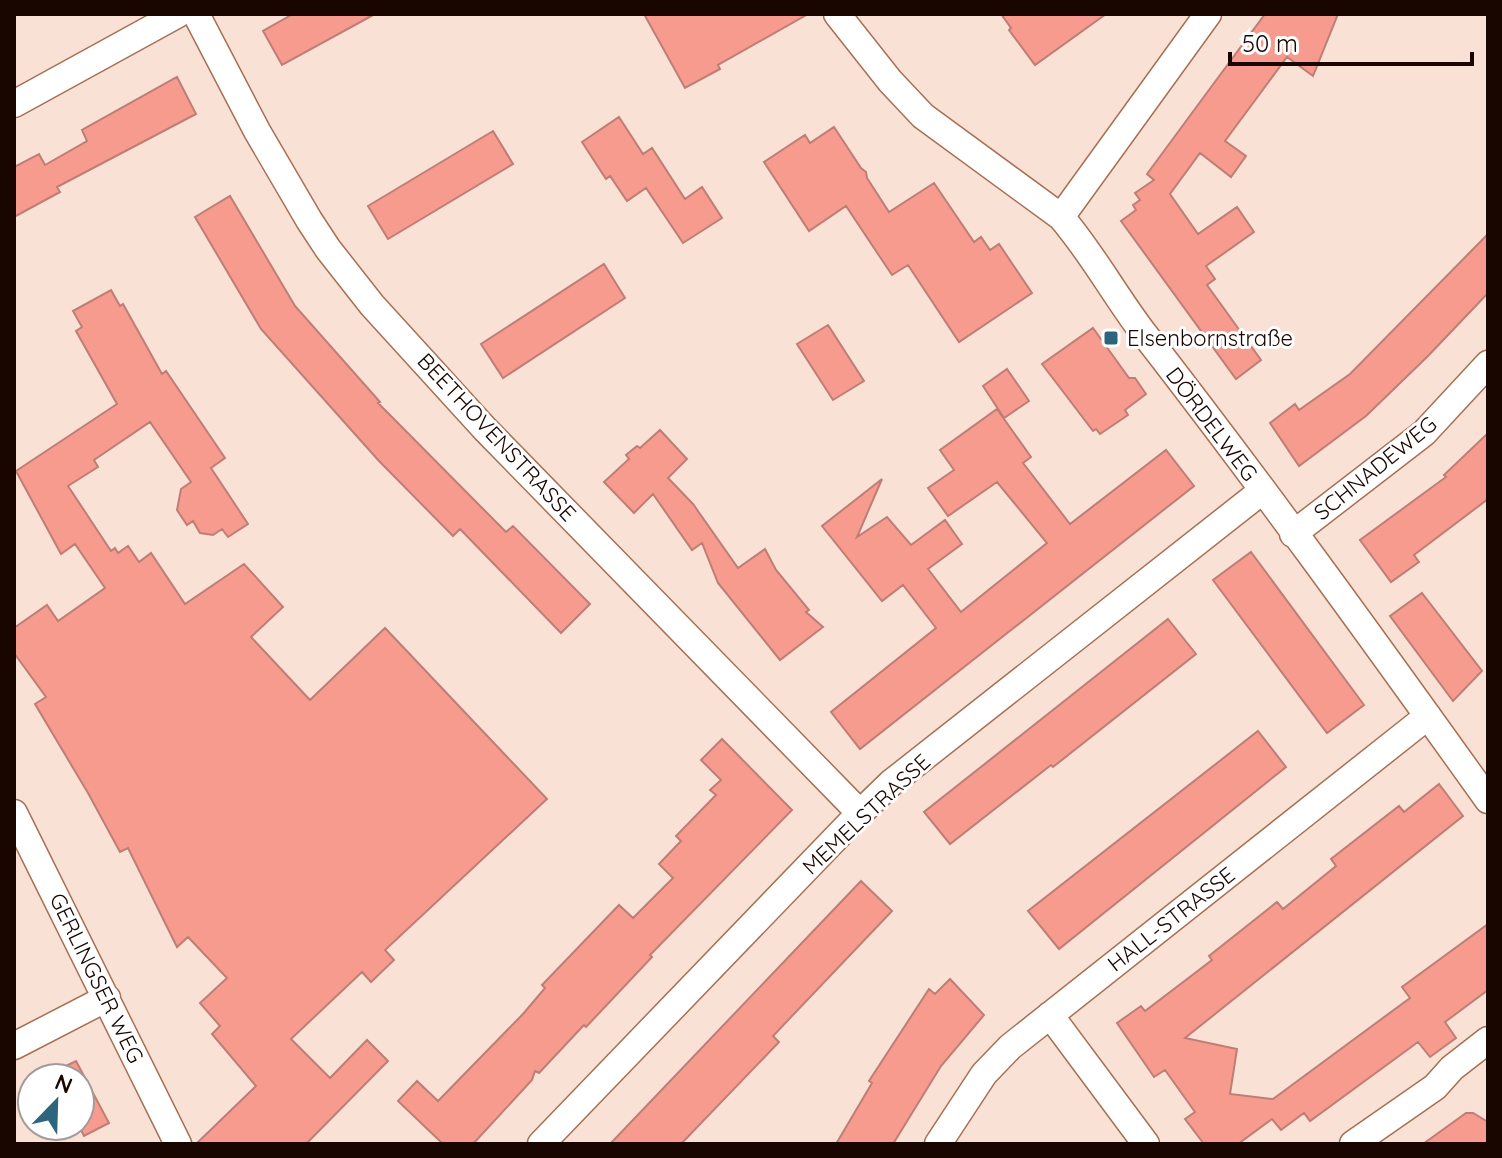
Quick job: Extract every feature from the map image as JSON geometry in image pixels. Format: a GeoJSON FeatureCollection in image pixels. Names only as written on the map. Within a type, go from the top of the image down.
{"type":"FeatureCollection","features":[{"type":"Feature","properties":{"kind":"street"},"geometry":{"type":"LineString","coordinates":[[14,104],[178,14]]}},
{"type":"Feature","properties":{"kind":"street","name":"BEETHOVENSTRASSE"},"geometry":{"type":"LineString","coordinates":[[196,14],[257,131],[309,220],[372,305],[485,429],[860,813]]}},
{"type":"Feature","properties":{"kind":"street","name":"DÖRDELWEG"},"geometry":{"type":"LineString","coordinates":[[837,14],[890,81],[923,116],[1061,217],[1074,232],[1130,316],[1488,800]]}},
{"type":"Feature","properties":{"kind":"street"},"geometry":{"type":"LineString","coordinates":[[1061,217],[1208,14]]}},
{"type":"Feature","properties":{"kind":"street","name":"SCHNADEWEG"},"geometry":{"type":"LineString","coordinates":[[1293,534],[1424,433],[1488,364]]}},
{"type":"Feature","properties":{"kind":"street","name":"MEMELSTRASSE"},"geometry":{"type":"LineString","coordinates":[[541,1144],[891,783],[1262,491]]}},
{"type":"Feature","properties":{"kind":"street","name":"HALL-STRASSE"},"geometry":{"type":"LineString","coordinates":[[938,1144],[984,1074],[1010,1047],[1428,716]]}},
{"type":"Feature","properties":{"kind":"street","name":"GERLINGSER WEG"},"geometry":{"type":"LineString","coordinates":[[14,813],[178,1144]]}},
{"type":"Feature","properties":{"kind":"street"},"geometry":{"type":"LineString","coordinates":[[14,1046],[107,998]]}},
{"type":"Feature","properties":{"kind":"street"},"geometry":{"type":"LineString","coordinates":[[1050,1015],[1146,1144]]}},
{"type":"Feature","properties":{"kind":"street"},"geometry":{"type":"LineString","coordinates":[[1353,1144],[1435,1087],[1452,1068],[1488,1040]]}},
{"type":"Feature","properties":{"kind":"building"},"geometry":{"type":"Polygon","coordinates":[[[293,14],[375,14],[282,65],[263,31],[293,14]]]}},
{"type":"Feature","properties":{"kind":"building"},"geometry":{"type":"Polygon","coordinates":[[[644,14],[808,14],[718,65],[720,69],[685,88],[644,14]]]}},
{"type":"Feature","properties":{"kind":"building"},"geometry":{"type":"Polygon","coordinates":[[[1001,14],[1106,14],[1035,65],[1001,14]]]}},
{"type":"Feature","properties":{"kind":"building"},"geometry":{"type":"Polygon","coordinates":[[[1265,14],[1338,14],[1313,76],[1287,57],[1225,141],[1246,156],[1231,177],[1200,153],[1170,194],[1198,234],[1237,207],[1254,232],[1206,266],[1215,279],[1207,285],[1261,360],[1236,379],[1121,221],[1136,210],[1133,205],[1140,200],[1135,193],[1154,180],[1147,174],[1265,14]]]}},
{"type":"Feature","properties":{"kind":"building"},"geometry":{"type":"Polygon","coordinates":[[[177,77],[196,114],[57,187],[60,192],[14,217],[14,167],[39,154],[45,165],[87,141],[82,130],[177,77]]]}},
{"type":"Feature","properties":{"kind":"building"},"geometry":{"type":"Polygon","coordinates":[[[619,117],[643,154],[652,148],[685,199],[702,187],[722,218],[683,243],[646,188],[627,201],[610,176],[606,179],[582,142],[619,117]]]}},
{"type":"Feature","properties":{"kind":"building"},"geometry":{"type":"Polygon","coordinates":[[[834,127],[866,172],[889,212],[934,183],[974,242],[981,237],[990,250],[999,244],[1032,293],[959,342],[908,265],[892,275],[846,206],[809,231],[764,162],[805,135],[810,143],[834,127]]]}},
{"type":"Feature","properties":{"kind":"building"},"geometry":{"type":"Polygon","coordinates":[[[493,131],[513,164],[388,239],[368,206],[493,131]]]}},
{"type":"Feature","properties":{"kind":"building"},"geometry":{"type":"Polygon","coordinates":[[[230,196],[295,306],[378,403],[506,532],[513,526],[590,604],[561,633],[460,529],[453,536],[379,461],[261,329],[195,217],[230,196]]]}},
{"type":"Feature","properties":{"kind":"building"},"geometry":{"type":"Polygon","coordinates":[[[1488,234],[1488,293],[1366,416],[1299,466],[1270,423],[1295,404],[1299,410],[1350,374],[1488,234]]]}},
{"type":"Feature","properties":{"kind":"building"},"geometry":{"type":"Polygon","coordinates":[[[604,264],[625,298],[503,378],[481,344],[604,264]]]}},
{"type":"Feature","properties":{"kind":"building"},"geometry":{"type":"Polygon","coordinates":[[[111,290],[120,306],[123,304],[162,374],[166,371],[225,458],[211,468],[248,524],[228,537],[222,529],[213,535],[200,533],[193,521],[187,525],[177,510],[181,489],[191,482],[150,422],[94,460],[98,467],[68,486],[111,551],[115,548],[118,553],[128,546],[139,562],[151,553],[185,604],[244,564],[283,607],[251,637],[310,700],[385,628],[547,799],[385,950],[394,960],[371,982],[362,972],[291,1039],[330,1078],[367,1040],[388,1061],[306,1144],[196,1144],[256,1086],[212,1034],[220,1026],[200,1003],[227,978],[188,937],[177,947],[128,848],[120,852],[35,704],[46,697],[14,653],[14,628],[47,605],[58,621],[105,588],[75,544],[61,554],[16,471],[117,404],[76,331],[82,327],[73,311],[111,290]]]}},
{"type":"Feature","properties":{"kind":"building"},"geometry":{"type":"Polygon","coordinates":[[[828,325],[864,381],[833,400],[797,344],[828,325]]]}},
{"type":"Feature","properties":{"kind":"building"},"geometry":{"type":"Polygon","coordinates":[[[1093,328],[1129,378],[1135,378],[1146,394],[1125,410],[1128,415],[1100,434],[1096,429],[1093,431],[1042,364],[1093,328]]]}},
{"type":"Feature","properties":{"kind":"building"},"geometry":{"type":"Polygon","coordinates":[[[1007,369],[1029,401],[1004,418],[983,386],[1007,369]]]}},
{"type":"Feature","properties":{"kind":"building"},"geometry":{"type":"Polygon","coordinates":[[[997,409],[1031,457],[1023,463],[1070,524],[1166,450],[1194,486],[860,749],[831,712],[936,628],[903,585],[882,601],[822,526],[882,479],[857,537],[887,517],[911,545],[945,520],[962,544],[928,569],[961,612],[1047,543],[997,482],[948,516],[928,488],[954,470],[940,450],[997,409]]]}},
{"type":"Feature","properties":{"kind":"building"},"geometry":{"type":"Polygon","coordinates":[[[660,430],[687,459],[668,478],[693,504],[738,568],[765,549],[776,570],[809,610],[806,612],[823,627],[780,660],[718,583],[702,543],[692,550],[653,494],[634,513],[604,482],[629,459],[626,455],[637,446],[640,448],[660,430]]]}},
{"type":"Feature","properties":{"kind":"building"},"geometry":{"type":"Polygon","coordinates":[[[1488,433],[1488,499],[1414,555],[1419,562],[1391,582],[1360,540],[1446,477],[1444,475],[1488,433]]]}},
{"type":"Feature","properties":{"kind":"building"},"geometry":{"type":"Polygon","coordinates":[[[1251,552],[1364,705],[1327,733],[1213,580],[1251,552]]]}},
{"type":"Feature","properties":{"kind":"building"},"geometry":{"type":"Polygon","coordinates":[[[1422,593],[1482,671],[1453,701],[1390,616],[1422,593]]]}},
{"type":"Feature","properties":{"kind":"building"},"geometry":{"type":"Polygon","coordinates":[[[1168,619],[1196,654],[950,844],[924,812],[1168,619]]]}},
{"type":"Feature","properties":{"kind":"building"},"geometry":{"type":"Polygon","coordinates":[[[1258,731],[1286,767],[1059,949],[1028,911],[1258,731]]]}},
{"type":"Feature","properties":{"kind":"building"},"geometry":{"type":"Polygon","coordinates":[[[722,739],[792,810],[650,955],[652,957],[586,1027],[584,1025],[539,1073],[535,1071],[532,1080],[473,1144],[443,1144],[398,1101],[417,1081],[438,1101],[523,1014],[545,988],[542,985],[619,905],[633,918],[673,878],[659,864],[681,841],[676,836],[716,795],[710,790],[721,780],[701,760],[722,739]]]}},
{"type":"Feature","properties":{"kind":"building"},"geometry":{"type":"Polygon","coordinates":[[[1439,784],[1463,816],[1185,1038],[1237,1049],[1230,1094],[1273,1099],[1410,998],[1402,987],[1488,924],[1488,990],[1445,1022],[1456,1038],[1430,1057],[1418,1042],[1310,1121],[1304,1113],[1281,1130],[1272,1119],[1238,1144],[1204,1144],[1185,1119],[1195,1112],[1165,1070],[1154,1077],[1117,1023],[1141,1006],[1145,1011],[1212,960],[1209,956],[1277,902],[1283,909],[1336,866],[1331,859],[1399,806],[1404,812],[1439,784]]]}},
{"type":"Feature","properties":{"kind":"building"},"geometry":{"type":"Polygon","coordinates":[[[861,881],[892,911],[773,1036],[779,1042],[681,1144],[610,1144],[861,881]]]}},
{"type":"Feature","properties":{"kind":"building"},"geometry":{"type":"Polygon","coordinates":[[[950,979],[984,1015],[941,1066],[893,1144],[836,1144],[872,1083],[869,1081],[929,989],[935,994],[950,979]]]}},
{"type":"Feature","properties":{"kind":"building"},"geometry":{"type":"Polygon","coordinates":[[[96,1099],[109,1123],[96,1130],[96,1099]]]}},
{"type":"Feature","properties":{"kind":"building"},"geometry":{"type":"Polygon","coordinates":[[[1466,1113],[1473,1113],[1488,1122],[1488,1144],[1423,1144],[1466,1113]]]}},
{"type":"Feature","properties":{"kind":"place","name":"Elsenbornstraße"},"geometry":{"type":"Point","coordinates":[1111,338]}}]}
